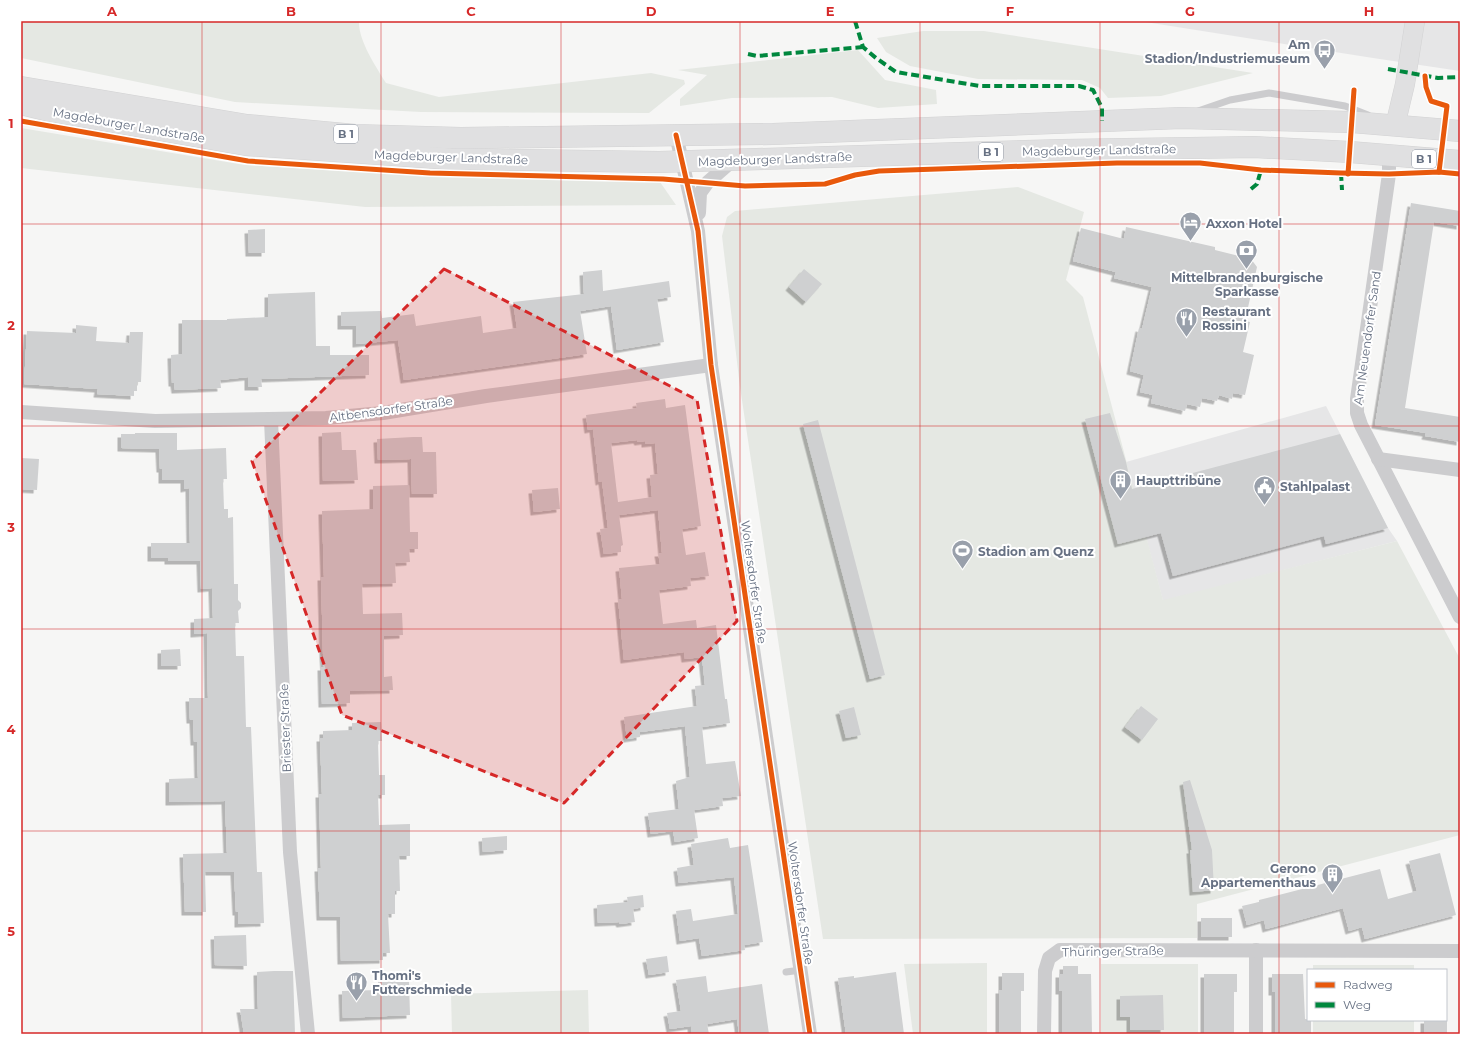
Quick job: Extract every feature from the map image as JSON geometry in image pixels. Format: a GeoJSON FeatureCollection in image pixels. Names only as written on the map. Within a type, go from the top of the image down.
{"type":"FeatureCollection","features":[{"type":"Feature","properties":{"kind":"main road","name":"Magdeburger Landstraße"},"geometry":{"type":"LineString","coordinates":[[21,87],[247,125],[355,135],[461,138],[773,134],[1181,118],[1352,122],[1460,131]]}},
{"type":"Feature","properties":{"kind":"main road","name":"Magdeburger Landstraße"},"geometry":{"type":"LineString","coordinates":[[21,104],[50,111],[246,145],[451,159],[732,161],[1254,147],[1460,161]]}},
{"type":"Feature","properties":{"kind":"main road"},"geometry":{"type":"LineString","coordinates":[[1389,156],[1395,126]]}},
{"type":"Feature","properties":{"kind":"street"},"geometry":{"type":"LineString","coordinates":[[1395,126],[1405,84],[1415,21]]}},
{"type":"Feature","properties":{"kind":"street","name":"Woltersdorfer Straße"},"geometry":{"type":"LineString","coordinates":[[676,135],[698,231],[711,365],[810,1034]]}},
{"type":"Feature","properties":{"kind":"street","name":"Am Neuendorfer Sand"},"geometry":{"type":"LineString","coordinates":[[1389,156],[1387,190],[1357,399],[1357,413],[1361,425],[1378,459],[1460,617]]}},
{"type":"Feature","properties":{"kind":"street","name":"Woltersdorfer Straße"},"geometry":{"type":"LineString","coordinates":[[698,231],[700,193],[708,182],[732,161]]}},
{"type":"Feature","properties":{"kind":"street","name":"Altbensdorfer Straße"},"geometry":{"type":"LineString","coordinates":[[21,412],[155,421],[326,418],[382,413],[486,396],[711,365]]}},
{"type":"Feature","properties":{"kind":"street","name":"Briester Straße"},"geometry":{"type":"LineString","coordinates":[[271,420],[290,852],[308,1034]]}},
{"type":"Feature","properties":{"kind":"street"},"geometry":{"type":"LineString","coordinates":[[1378,459],[1460,470]]}},
{"type":"Feature","properties":{"kind":"street","name":"Thüringer Straße"},"geometry":{"type":"LineString","coordinates":[[1044,1034],[1045,971],[1049,958],[1060,950],[1460,950]]}},
{"type":"Feature","properties":{"kind":"street"},"geometry":{"type":"LineString","coordinates":[[1256,950],[1256,1034]]}},
{"type":"Feature","properties":{"kind":"lane"},"geometry":{"type":"LineString","coordinates":[[786,972],[801,970]]}},
{"type":"Feature","properties":{"kind":"highlighted area"},"geometry":{"type":"Polygon","coordinates":[[[444,269],[697,400],[737,621],[564,803],[342,715],[252,461],[444,269]]]}},
{"type":"Feature","properties":{"kind":"shaded area"},"geometry":{"type":"Polygon","coordinates":[[[21,21],[359,21],[359,28],[364,45],[386,83],[439,97],[651,73],[684,80],[685,84],[649,113],[421,112],[235,102],[21,58],[21,21]]]}},
{"type":"Feature","properties":{"kind":"shaded area"},"geometry":{"type":"Polygon","coordinates":[[[1139,21],[1460,21],[1460,71],[1373,58],[1139,21]]]}},
{"type":"Feature","properties":{"kind":"shaded area"},"geometry":{"type":"Polygon","coordinates":[[[923,31],[984,31],[1253,73],[1161,96],[1108,98],[1100,88],[1082,80],[978,79],[910,66],[886,52],[877,38],[923,31]]]}},
{"type":"Feature","properties":{"kind":"shaded area"},"geometry":{"type":"Polygon","coordinates":[[[858,50],[885,80],[936,90],[937,104],[878,108],[832,97],[732,98],[680,106],[680,99],[707,75],[678,70],[858,50]]]}},
{"type":"Feature","properties":{"kind":"shaded area"},"geometry":{"type":"Polygon","coordinates":[[[21,128],[245,165],[428,176],[660,182],[676,205],[365,207],[21,168],[21,128]]]}},
{"type":"Feature","properties":{"kind":"shaded area","name":"Stadion am Quenz"},"geometry":{"type":"Polygon","coordinates":[[[1018,187],[1084,212],[1066,280],[1083,297],[1163,600],[1397,541],[1460,659],[1460,835],[1197,904],[1197,938],[823,939],[740,387],[722,236],[727,217],[735,211],[1018,187]]]}},
{"type":"Feature","properties":{"kind":"shaded area","name":"Stahlpalast"},"geometry":{"type":"Polygon","coordinates":[[[1326,406],[1388,528],[1397,541],[1163,601],[1126,462],[1326,406]]]}},
{"type":"Feature","properties":{"kind":"shaded area"},"geometry":{"type":"Polygon","coordinates":[[[987,963],[987,1034],[913,1034],[904,964],[987,963]]]}},
{"type":"Feature","properties":{"kind":"shaded area"},"geometry":{"type":"Polygon","coordinates":[[[1101,964],[1198,964],[1198,1034],[1101,1034],[1101,964]]]}},
{"type":"Feature","properties":{"kind":"shaded area"},"geometry":{"type":"Polygon","coordinates":[[[1313,965],[1414,965],[1414,969],[1313,969],[1313,965]]]}},
{"type":"Feature","properties":{"kind":"shaded area"},"geometry":{"type":"Polygon","coordinates":[[[588,990],[589,1034],[452,1034],[451,994],[588,990]]]}},
{"type":"Feature","properties":{"kind":"shaded area"},"geometry":{"type":"Polygon","coordinates":[[[1313,1021],[1414,1021],[1414,1034],[1313,1034],[1313,1021]]]}},
{"type":"Feature","properties":{"kind":"building"},"geometry":{"type":"Polygon","coordinates":[[[1411,203],[1460,211],[1460,226],[1434,222],[1405,408],[1460,417],[1460,442],[1425,436],[1426,433],[1375,425],[1411,203]]]}},
{"type":"Feature","properties":{"kind":"building"},"geometry":{"type":"Polygon","coordinates":[[[1126,227],[1215,247],[1215,250],[1251,259],[1257,267],[1245,321],[1250,322],[1243,352],[1254,355],[1245,395],[1233,393],[1232,399],[1219,395],[1217,401],[1202,398],[1200,407],[1187,404],[1185,411],[1151,403],[1153,395],[1140,392],[1144,375],[1130,371],[1139,328],[1142,329],[1152,287],[1114,278],[1116,272],[1073,261],[1081,228],[1124,239],[1126,227]]]}},
{"type":"Feature","properties":{"kind":"building"},"geometry":{"type":"Polygon","coordinates":[[[265,229],[265,253],[249,253],[248,230],[265,229]]]}},
{"type":"Feature","properties":{"kind":"building"},"geometry":{"type":"Polygon","coordinates":[[[804,269],[822,284],[806,302],[789,287],[804,269]]]}},
{"type":"Feature","properties":{"kind":"building"},"geometry":{"type":"Polygon","coordinates":[[[602,270],[603,291],[669,281],[671,297],[657,299],[664,342],[617,350],[611,306],[580,311],[587,354],[404,380],[398,340],[356,344],[356,326],[341,326],[341,312],[381,311],[382,318],[414,314],[416,326],[481,316],[483,333],[517,328],[513,302],[584,294],[583,272],[602,270]]]}},
{"type":"Feature","properties":{"kind":"building"},"geometry":{"type":"Polygon","coordinates":[[[315,292],[316,346],[330,346],[330,355],[369,355],[369,375],[261,379],[262,387],[248,387],[248,377],[220,380],[221,388],[175,390],[174,383],[172,383],[171,355],[182,354],[182,320],[227,320],[268,317],[268,294],[315,292]]]}},
{"type":"Feature","properties":{"kind":"building"},"geometry":{"type":"Polygon","coordinates":[[[76,325],[97,327],[96,341],[129,343],[130,332],[143,332],[141,382],[137,382],[137,391],[134,391],[134,396],[97,394],[98,389],[24,384],[27,331],[76,333],[76,325]]]}},
{"type":"Feature","properties":{"kind":"building"},"geometry":{"type":"Polygon","coordinates":[[[665,399],[666,408],[685,405],[701,526],[682,529],[686,555],[705,552],[709,576],[690,578],[691,586],[659,590],[663,624],[696,620],[697,628],[716,625],[725,699],[727,699],[730,723],[702,727],[706,764],[735,761],[741,796],[722,798],[723,806],[694,810],[698,838],[675,842],[673,831],[651,834],[648,813],[679,809],[676,781],[690,777],[685,726],[640,732],[640,737],[627,739],[624,717],[697,706],[695,686],[705,685],[702,657],[685,659],[684,652],[624,660],[618,599],[622,599],[619,568],[660,564],[658,553],[662,553],[658,510],[619,515],[623,545],[621,546],[621,552],[604,554],[600,529],[608,528],[602,481],[599,482],[593,429],[588,430],[586,415],[637,408],[636,403],[665,399]],[[637,440],[611,443],[618,502],[652,497],[650,475],[658,474],[655,443],[645,444],[645,441],[638,442],[637,440]]]}},
{"type":"Feature","properties":{"kind":"building","name":"Stahlpalast"},"geometry":{"type":"Polygon","coordinates":[[[1110,413],[1126,462],[1132,489],[1340,434],[1388,528],[1326,544],[1324,536],[1173,576],[1161,533],[1118,544],[1085,419],[1110,413]]]}},
{"type":"Feature","properties":{"kind":"building"},"geometry":{"type":"Polygon","coordinates":[[[818,420],[885,675],[870,679],[803,424],[818,420]]]}},
{"type":"Feature","properties":{"kind":"building"},"geometry":{"type":"Polygon","coordinates":[[[341,432],[342,450],[356,450],[358,480],[323,481],[322,433],[341,432]]]}},
{"type":"Feature","properties":{"kind":"building"},"geometry":{"type":"Polygon","coordinates":[[[177,433],[177,450],[226,448],[227,479],[223,479],[224,509],[228,509],[228,518],[233,517],[234,584],[238,584],[238,600],[241,603],[241,608],[238,611],[239,623],[235,623],[236,656],[244,656],[246,727],[251,727],[257,872],[262,872],[264,923],[238,924],[234,872],[205,872],[206,912],[185,912],[183,854],[227,853],[225,801],[169,802],[169,779],[198,778],[197,742],[194,742],[193,720],[190,720],[189,698],[208,698],[207,633],[194,634],[194,619],[213,618],[212,588],[201,589],[200,561],[168,561],[168,558],[151,558],[151,543],[190,543],[189,488],[184,489],[184,480],[162,480],[159,449],[121,448],[121,434],[177,433]]]}},
{"type":"Feature","properties":{"kind":"building"},"geometry":{"type":"Polygon","coordinates":[[[422,437],[423,452],[436,452],[437,494],[412,494],[411,459],[378,460],[377,439],[422,437]]]}},
{"type":"Feature","properties":{"kind":"building"},"geometry":{"type":"Polygon","coordinates":[[[21,458],[39,459],[37,490],[21,489],[21,458]]]}},
{"type":"Feature","properties":{"kind":"building"},"geometry":{"type":"Polygon","coordinates":[[[409,485],[410,532],[418,532],[418,549],[409,549],[410,562],[395,563],[396,583],[362,584],[363,614],[402,613],[403,635],[384,636],[384,677],[392,676],[393,690],[350,691],[350,703],[322,704],[321,667],[324,667],[321,577],[324,577],[322,511],[373,509],[373,486],[409,485]]]}},
{"type":"Feature","properties":{"kind":"building"},"geometry":{"type":"Polygon","coordinates":[[[558,488],[560,509],[534,512],[532,490],[558,488]]]}},
{"type":"Feature","properties":{"kind":"building"},"geometry":{"type":"Polygon","coordinates":[[[180,649],[181,666],[161,666],[161,650],[180,649]]]}},
{"type":"Feature","properties":{"kind":"building"},"geometry":{"type":"Polygon","coordinates":[[[1141,706],[1158,719],[1142,740],[1125,727],[1141,706]]]}},
{"type":"Feature","properties":{"kind":"building"},"geometry":{"type":"Polygon","coordinates":[[[854,707],[861,735],[846,738],[839,711],[854,707]]]}},
{"type":"Feature","properties":{"kind":"building"},"geometry":{"type":"Polygon","coordinates":[[[381,722],[382,741],[378,741],[379,775],[385,775],[385,795],[378,795],[379,825],[410,824],[410,856],[399,856],[400,891],[395,891],[395,914],[388,914],[390,953],[383,953],[383,960],[341,961],[340,917],[320,917],[318,868],[321,868],[319,794],[322,794],[320,738],[323,738],[323,731],[352,730],[352,723],[381,722]]]}},
{"type":"Feature","properties":{"kind":"building"},"geometry":{"type":"Polygon","coordinates":[[[1190,780],[1212,850],[1214,890],[1193,892],[1190,850],[1192,850],[1183,782],[1190,780]]]}},
{"type":"Feature","properties":{"kind":"building"},"geometry":{"type":"Polygon","coordinates":[[[507,836],[507,850],[483,852],[482,838],[507,836]]]}},
{"type":"Feature","properties":{"kind":"building"},"geometry":{"type":"Polygon","coordinates":[[[728,838],[730,848],[748,845],[763,942],[744,945],[745,950],[702,956],[699,938],[680,941],[676,911],[691,909],[693,921],[738,914],[734,877],[679,883],[677,868],[694,865],[691,844],[728,838]]]}},
{"type":"Feature","properties":{"kind":"building","name":"Gerono Appartementhaus"},"geometry":{"type":"Polygon","coordinates":[[[1440,853],[1456,915],[1365,939],[1362,927],[1349,931],[1343,908],[1266,929],[1264,920],[1247,925],[1242,906],[1259,902],[1259,900],[1380,869],[1388,899],[1417,891],[1409,861],[1440,853]]]}},
{"type":"Feature","properties":{"kind":"building"},"geometry":{"type":"Polygon","coordinates":[[[643,895],[644,907],[633,909],[635,922],[620,924],[619,922],[598,923],[597,905],[628,902],[627,897],[643,895]]]}},
{"type":"Feature","properties":{"kind":"building"},"geometry":{"type":"Polygon","coordinates":[[[1201,918],[1232,918],[1232,937],[1201,937],[1201,918]]]}},
{"type":"Feature","properties":{"kind":"building"},"geometry":{"type":"Polygon","coordinates":[[[246,935],[247,966],[215,965],[214,936],[246,935]]]}},
{"type":"Feature","properties":{"kind":"building"},"geometry":{"type":"Polygon","coordinates":[[[667,956],[669,972],[649,975],[646,959],[667,956]]]}},
{"type":"Feature","properties":{"kind":"building"},"geometry":{"type":"Polygon","coordinates":[[[1063,966],[1078,966],[1078,974],[1091,974],[1092,1034],[1062,1034],[1062,991],[1059,991],[1059,974],[1063,974],[1063,966]]]}},
{"type":"Feature","properties":{"kind":"building"},"geometry":{"type":"Polygon","coordinates":[[[293,971],[295,1034],[244,1034],[240,1009],[258,1009],[257,972],[293,971]]]}},
{"type":"Feature","properties":{"kind":"building"},"geometry":{"type":"Polygon","coordinates":[[[896,972],[904,1034],[846,1034],[838,978],[854,976],[854,978],[896,972]]]}},
{"type":"Feature","properties":{"kind":"building"},"geometry":{"type":"Polygon","coordinates":[[[1002,973],[1024,973],[1024,991],[1021,991],[1021,1034],[999,1034],[999,990],[1002,990],[1002,973]]]}},
{"type":"Feature","properties":{"kind":"building"},"geometry":{"type":"Polygon","coordinates":[[[1204,974],[1237,974],[1237,992],[1234,992],[1234,1034],[1204,1034],[1204,974]]]}},
{"type":"Feature","properties":{"kind":"building"},"geometry":{"type":"Polygon","coordinates":[[[1272,974],[1303,974],[1305,1019],[1307,1021],[1311,1021],[1311,1034],[1275,1034],[1275,992],[1272,992],[1272,974]]]}},
{"type":"Feature","properties":{"kind":"building"},"geometry":{"type":"Polygon","coordinates":[[[706,976],[708,992],[762,984],[769,1034],[739,1034],[737,1019],[707,1024],[709,1034],[692,1034],[691,1026],[670,1029],[667,1013],[681,1011],[676,980],[706,976]]]}},
{"type":"Feature","properties":{"kind":"building"},"geometry":{"type":"Polygon","coordinates":[[[409,981],[410,1015],[343,1018],[342,991],[379,990],[378,982],[409,981]]]}},
{"type":"Feature","properties":{"kind":"building"},"geometry":{"type":"Polygon","coordinates":[[[1163,995],[1164,1030],[1130,1030],[1130,1017],[1120,1017],[1120,996],[1163,995]]]}},
{"type":"Feature","properties":{"kind":"building"},"geometry":{"type":"Polygon","coordinates":[[[1424,1021],[1447,1021],[1447,1034],[1424,1034],[1424,1021]]]}},
{"type":"Feature","properties":{"kind":"marked path"},"geometry":{"type":"LineString","coordinates":[[855,21],[863,47],[896,72],[980,86],[1079,86],[1093,90],[1102,108],[1102,121]]}},
{"type":"Feature","properties":{"kind":"marked path"},"geometry":{"type":"LineString","coordinates":[[748,54],[757,56],[863,47]]}},
{"type":"Feature","properties":{"kind":"marked path"},"geometry":{"type":"LineString","coordinates":[[1388,69],[1438,78],[1460,77]]}},
{"type":"Feature","properties":{"kind":"marked path"},"geometry":{"type":"LineString","coordinates":[[1251,189],[1257,184],[1261,170]]}},
{"type":"Feature","properties":{"kind":"marked path"},"geometry":{"type":"LineString","coordinates":[[1341,173],[1342,190]]}},
{"type":"Feature","properties":{"kind":"cycle path"},"geometry":{"type":"LineString","coordinates":[[1425,76],[1426,87],[1431,101],[1447,106],[1439,172]]}},
{"type":"Feature","properties":{"kind":"cycle path"},"geometry":{"type":"LineString","coordinates":[[1348,174],[1354,90]]}},
{"type":"Feature","properties":{"kind":"cycle path"},"geometry":{"type":"LineString","coordinates":[[21,121],[248,161],[430,173],[663,179],[745,186],[825,184],[855,175],[879,171],[1117,163],[1200,163],[1261,170],[1341,173],[1389,174],[1439,172],[1460,174]]}},
{"type":"Feature","properties":{"kind":"cycle path"},"geometry":{"type":"LineString","coordinates":[[676,135],[698,231],[711,365],[810,1034]]}},
{"type":"Feature","properties":{"kind":"place","name":"Am Stadion/Industriemuseum"},"geometry":{"type":"Point","coordinates":[1325,70]}},
{"type":"Feature","properties":{"kind":"place","name":"Axxon Hotel"},"geometry":{"type":"Point","coordinates":[1190,242]}},
{"type":"Feature","properties":{"kind":"place","name":"Mittelbrandenburgische Sparkasse"},"geometry":{"type":"Point","coordinates":[1247,270]}},
{"type":"Feature","properties":{"kind":"place","name":"Restaurant Rossini"},"geometry":{"type":"Point","coordinates":[1187,338]}},
{"type":"Feature","properties":{"kind":"place","name":"Haupttribüne"},"geometry":{"type":"Point","coordinates":[1121,500]}},
{"type":"Feature","properties":{"kind":"place","name":"Stahlpalast"},"geometry":{"type":"Point","coordinates":[1265,506]}},
{"type":"Feature","properties":{"kind":"place","name":"Stadion am Quenz"},"geometry":{"type":"Point","coordinates":[962,570]}},
{"type":"Feature","properties":{"kind":"place","name":"Gerono Appartementhaus"},"geometry":{"type":"Point","coordinates":[1332,894]}},
{"type":"Feature","properties":{"kind":"place","name":"Thomi's Futterschmiede"},"geometry":{"type":"Point","coordinates":[356,1002]}}]}
